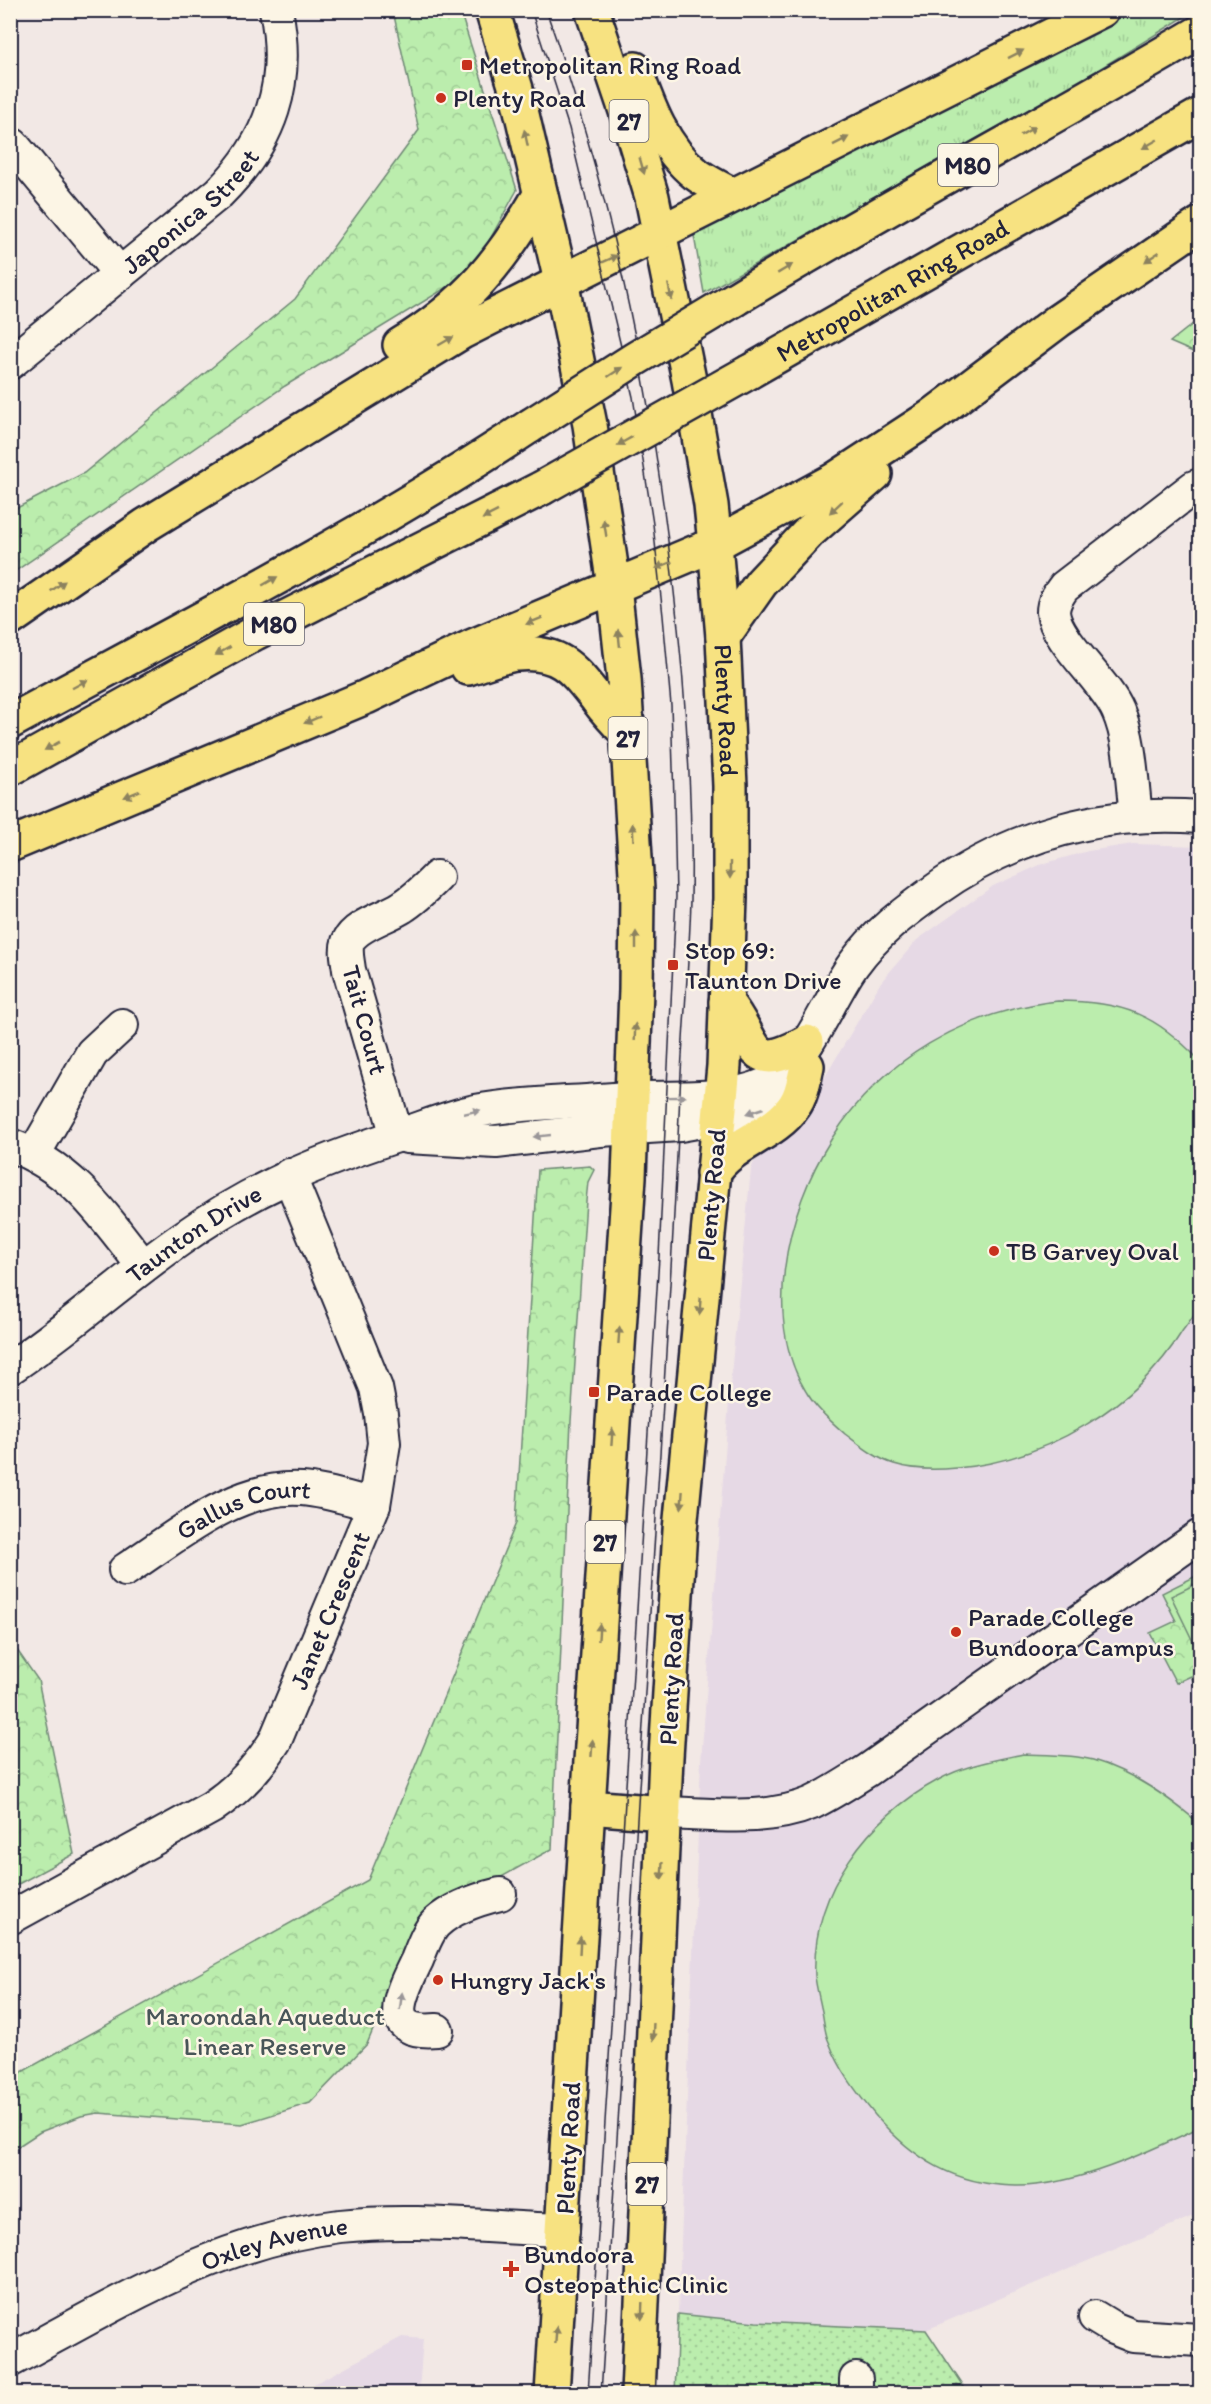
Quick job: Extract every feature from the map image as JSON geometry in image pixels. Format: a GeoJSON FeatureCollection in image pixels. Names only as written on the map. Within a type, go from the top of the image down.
{"type":"FeatureCollection","features":[{"type":"Feature","properties":{"kind":"highway","name":"Plenty Road"},"geometry":{"type":"LineString","coordinates":[[492,10],[516,89],[540,195],[548,288],[590,425],[601,592],[628,734],[637,890],[616,1114],[588,1807],[552,2394]]}},
{"type":"Feature","properties":{"kind":"highway","name":"Plenty Road"},"geometry":{"type":"LineString","coordinates":[[591,10],[626,111],[652,197],[672,227],[690,380],[711,505],[729,537],[723,637],[730,795],[730,898],[726,1002],[719,1107],[684,1469],[664,1813],[638,2394]]}},
{"type":"Feature","properties":{"kind":"highway"},"geometry":{"type":"LineString","coordinates":[[615,10],[651,113],[666,139],[696,174],[733,195]]}},
{"type":"Feature","properties":{"kind":"highway"},"geometry":{"type":"LineString","coordinates":[[10,619],[146,525],[462,332],[1102,10]]}},
{"type":"Feature","properties":{"kind":"highway","name":"M80"},"geometry":{"type":"LineString","coordinates":[[10,722],[268,582],[462,472],[635,359],[824,245],[1100,91],[1200,32]]}},
{"type":"Feature","properties":{"kind":"highway","name":"Metropolitan Ring Road"},"geometry":{"type":"LineString","coordinates":[[10,769],[255,633],[542,488],[1200,115]]}},
{"type":"Feature","properties":{"kind":"highway"},"geometry":{"type":"LineString","coordinates":[[146,525],[244,442],[424,330],[455,307],[498,259],[540,195]]}},
{"type":"Feature","properties":{"kind":"highway"},"geometry":{"type":"LineString","coordinates":[[10,845],[366,697],[473,646],[729,537],[834,480],[923,422],[1058,321],[1200,224]]}},
{"type":"Feature","properties":{"kind":"highway"},"geometry":{"type":"LineString","coordinates":[[723,637],[755,590],[809,532],[849,494],[1058,321]]}},
{"type":"Feature","properties":{"kind":"highway"},"geometry":{"type":"LineString","coordinates":[[366,697],[416,687],[462,670],[517,654],[542,654],[566,663],[586,683],[596,698],[628,734]]}},
{"type":"Feature","properties":{"kind":"highway"},"geometry":{"type":"LineString","coordinates":[[713,1173],[721,1160],[776,1125],[794,1107],[799,1098],[807,1054],[786,1053],[775,1057],[764,1056],[751,1045],[740,1019],[726,1002]]}},
{"type":"Feature","properties":{"kind":"highway"},"geometry":{"type":"LineString","coordinates":[[588,1807],[664,1813]]}},
{"type":"Feature","properties":{"kind":"street","name":"Japonica Street"},"geometry":{"type":"LineString","coordinates":[[10,363],[219,194],[240,173],[254,152],[270,120],[279,90],[281,42],[276,10]]}},
{"type":"Feature","properties":{"kind":"street"},"geometry":{"type":"LineString","coordinates":[[13,146],[120,274]]}},
{"type":"Feature","properties":{"kind":"street"},"geometry":{"type":"LineString","coordinates":[[1136,816],[1126,744],[1118,711],[1060,632],[1053,614],[1054,604],[1064,587],[1194,487],[1200,485]]}},
{"type":"Feature","properties":{"kind":"street","name":"Taunton Drive"},"geometry":{"type":"LineString","coordinates":[[10,1368],[43,1347],[143,1266],[213,1216],[289,1175],[436,1121],[477,1111],[513,1106],[616,1114],[680,1125],[719,1107],[746,1092],[769,1083],[807,1054],[854,964],[895,917],[935,890],[992,856],[1039,836],[1091,822],[1136,816],[1200,817]]}},
{"type":"Feature","properties":{"kind":"street","name":"Tait Court"},"geometry":{"type":"LineString","coordinates":[[397,1136],[349,970],[346,948],[355,933],[400,909],[437,877]]}},
{"type":"Feature","properties":{"kind":"street"},"geometry":{"type":"LineString","coordinates":[[122,1025],[92,1053],[22,1150],[64,1174],[85,1193],[143,1266]]}},
{"type":"Feature","properties":{"kind":"street","name":"Janet Crescent"},"geometry":{"type":"LineString","coordinates":[[10,1918],[212,1807],[248,1778],[274,1741],[374,1505],[384,1443],[375,1388],[289,1175]]}},
{"type":"Feature","properties":{"kind":"street","name":"Gallus Court"},"geometry":{"type":"LineString","coordinates":[[125,1570],[211,1514],[254,1494],[300,1488],[327,1492],[374,1505]]}},
{"type":"Feature","properties":{"kind":"street"},"geometry":{"type":"LineString","coordinates":[[664,1813],[759,1814],[789,1810],[811,1803],[868,1770],[1200,1536]]}},
{"type":"Feature","properties":{"kind":"street"},"geometry":{"type":"LineString","coordinates":[[437,2030],[415,2030],[408,2026],[400,2012],[400,1996],[432,1927],[456,1910],[500,1894]]}},
{"type":"Feature","properties":{"kind":"street","name":"Oxley Avenue"},"geometry":{"type":"LineString","coordinates":[[10,2361],[196,2264],[239,2248],[293,2234],[341,2226],[399,2223],[563,2230]]}},
{"type":"Feature","properties":{"kind":"street"},"geometry":{"type":"LineString","coordinates":[[1095,2317],[1118,2331],[1133,2336],[1200,2340]]}},
{"type":"Feature","properties":{"kind":"shaded area","name":"Parade College Bundoora Campus"},"geometry":{"type":"Polygon","coordinates":[[[1133,844],[1200,846],[1200,2213],[926,2330],[756,2322],[678,2314],[701,1761],[732,1364],[751,1169],[757,1155],[803,1114],[881,982],[917,940],[993,886],[1042,864],[1088,851],[1133,844]]]}},
{"type":"Feature","properties":{"kind":"shaded area"},"geometry":{"type":"Polygon","coordinates":[[[402,2337],[423,2339],[419,2392],[422,2393],[297,2393],[402,2337]]]}},
{"type":"Feature","properties":{"kind":"green space"},"geometry":{"type":"Polygon","coordinates":[[[393,11],[460,11],[517,190],[472,272],[285,386],[11,574],[11,511],[84,473],[295,299],[419,130],[393,11]]]}},
{"type":"Feature","properties":{"kind":"green space"},"geometry":{"type":"Polygon","coordinates":[[[1128,11],[1194,11],[1096,71],[704,293],[693,230],[1128,11]]]}},
{"type":"Feature","properties":{"kind":"green space"},"geometry":{"type":"Polygon","coordinates":[[[1198,320],[1200,321],[1200,355],[1170,342],[1198,320]]]}},
{"type":"Feature","properties":{"kind":"green space","name":"TB Garvey Oval"},"geometry":{"type":"Polygon","coordinates":[[[1058,1001],[1101,1004],[1136,1013],[1153,1021],[1168,1032],[1200,1061],[1202,1281],[1200,1303],[1193,1317],[1163,1358],[1140,1383],[1086,1425],[1023,1454],[990,1463],[941,1469],[894,1464],[868,1451],[828,1419],[813,1402],[796,1372],[786,1339],[783,1304],[785,1269],[791,1233],[802,1199],[832,1138],[852,1110],[875,1085],[901,1063],[929,1044],[959,1028],[1024,1007],[1058,1001]]]}},
{"type":"Feature","properties":{"kind":"green space","name":"Maroondah Aqueduct Linear Reserve"},"geometry":{"type":"Polygon","coordinates":[[[590,1166],[594,1170],[588,1182],[586,1201],[571,1421],[552,1849],[418,1923],[367,2044],[310,2103],[242,2124],[98,2113],[81,2116],[40,2132],[11,2151],[11,2078],[368,1880],[516,1523],[538,1170],[590,1166]]]}},
{"type":"Feature","properties":{"kind":"green space"},"geometry":{"type":"Polygon","coordinates":[[[1200,1574],[1200,1697],[1191,1676],[1176,1683],[1150,1633],[1176,1621],[1162,1593],[1200,1574]]]}},
{"type":"Feature","properties":{"kind":"green space"},"geometry":{"type":"Polygon","coordinates":[[[1200,1582],[1200,1656],[1171,1596],[1200,1582]]]}},
{"type":"Feature","properties":{"kind":"green space"},"geometry":{"type":"Polygon","coordinates":[[[10,1640],[38,1680],[74,1854],[11,1888],[10,1640]]]}},
{"type":"Feature","properties":{"kind":"green space"},"geometry":{"type":"Polygon","coordinates":[[[1023,1754],[1076,1757],[1107,1765],[1136,1778],[1200,1824],[1200,2127],[1134,2157],[1086,2174],[1062,2181],[1016,2186],[974,2181],[955,2175],[920,2157],[889,2131],[855,2089],[833,2052],[826,2034],[815,1976],[816,1945],[823,1915],[834,1886],[849,1860],[868,1836],[914,1795],[940,1779],[970,1767],[1023,1754]]]}},
{"type":"Feature","properties":{"kind":"green space"},"geometry":{"type":"Polygon","coordinates":[[[678,2314],[756,2322],[926,2330],[968,2393],[675,2394],[678,2314]]]}},
{"type":"Feature","properties":{"kind":"tram line"},"geometry":{"type":"LineString","coordinates":[[531,10],[569,128],[633,397],[653,524],[663,616],[671,705],[674,799],[676,897],[659,1257],[588,2394]]}},
{"type":"Feature","properties":{"kind":"tram line"},"geometry":{"type":"LineString","coordinates":[[546,10],[590,148],[609,218],[640,359],[663,502],[677,615],[691,818],[690,924],[671,1273],[601,2394]]}},
{"type":"Feature","properties":{"kind":"place","name":"Metropolitan Ring Road"},"geometry":{"type":"Point","coordinates":[467,65]}},
{"type":"Feature","properties":{"kind":"place","name":"Plenty Road"},"geometry":{"type":"Point","coordinates":[441,98]}},
{"type":"Feature","properties":{"kind":"place","name":"Stop 69: Taunton Drive"},"geometry":{"type":"Point","coordinates":[673,965]}},
{"type":"Feature","properties":{"kind":"place","name":"TB Garvey Oval"},"geometry":{"type":"Point","coordinates":[994,1251]}},
{"type":"Feature","properties":{"kind":"place","name":"Parade College"},"geometry":{"type":"Point","coordinates":[594,1392]}},
{"type":"Feature","properties":{"kind":"place","name":"Parade College Bundoora Campus"},"geometry":{"type":"Point","coordinates":[956,1632]}},
{"type":"Feature","properties":{"kind":"place","name":"Hungry Jack's"},"geometry":{"type":"Point","coordinates":[438,1980]}},
{"type":"Feature","properties":{"kind":"place","name":"Bundoora Osteopathic Clinic"},"geometry":{"type":"Point","coordinates":[511,2269]}}]}
